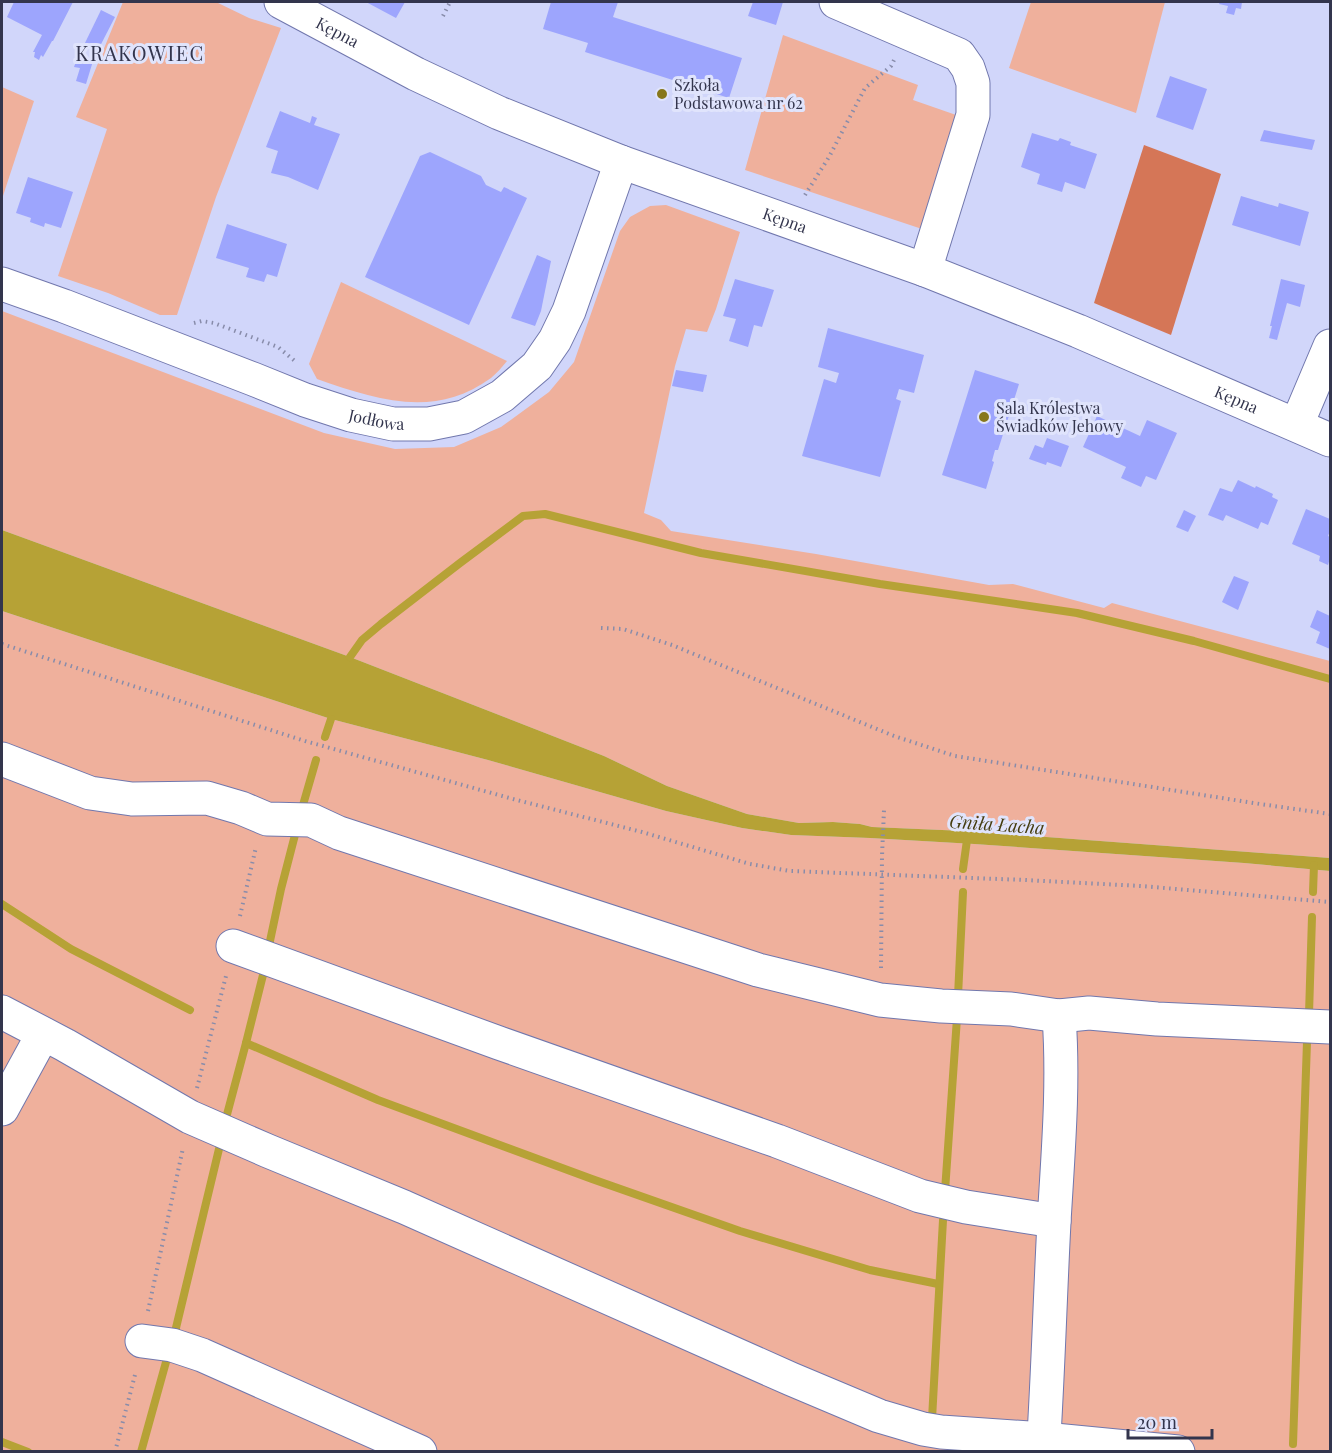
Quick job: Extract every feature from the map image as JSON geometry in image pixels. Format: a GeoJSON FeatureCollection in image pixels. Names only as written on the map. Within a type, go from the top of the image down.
{"type":"FeatureCollection","features":[{"type":"Feature","properties":{"kind":"street","name":"Kępna"},"geometry":{"type":"LineString","coordinates":[[281,2],[416,74],[499,113],[621,162],[926,270],[1078,331],[1330,440]]}},
{"type":"Feature","properties":{"kind":"street"},"geometry":{"type":"LineString","coordinates":[[836,2],[959,55],[968,68],[973,83],[972,115],[926,270]]}},
{"type":"Feature","properties":{"kind":"street","name":"Jodłowa"},"geometry":{"type":"LineString","coordinates":[[2,284],[305,400],[351,415],[393,424],[429,424],[464,417],[502,396],[537,366],[555,340],[569,311],[621,162]]}},
{"type":"Feature","properties":{"kind":"street"},"geometry":{"type":"LineString","coordinates":[[1297,424],[1330,346]]}},
{"type":"Feature","properties":{"kind":"street"},"geometry":{"type":"LineString","coordinates":[[2,759],[90,793],[132,799],[207,798],[267,819],[311,820],[339,833],[758,970],[880,999],[941,1006],[1011,1009],[1059,1016],[1089,1013],[1330,1027]]}},
{"type":"Feature","properties":{"kind":"street"},"geometry":{"type":"LineString","coordinates":[[233,946],[777,1141],[920,1196],[966,1207],[1054,1221]]}},
{"type":"Feature","properties":{"kind":"street"},"geometry":{"type":"LineString","coordinates":[[2,1012],[190,1116],[879,1416],[932,1431],[1043,1445],[1178,1452]]}},
{"type":"Feature","properties":{"kind":"street"},"geometry":{"type":"LineString","coordinates":[[1043,1445],[1061,1120],[1059,1016]]}},
{"type":"Feature","properties":{"kind":"street"},"geometry":{"type":"LineString","coordinates":[[2,1109],[43,1034]]}},
{"type":"Feature","properties":{"kind":"street"},"geometry":{"type":"LineString","coordinates":[[142,1341],[172,1345],[202,1356],[420,1452]]}},
{"type":"Feature","properties":{"kind":"path"},"geometry":{"type":"LineString","coordinates":[[443,16],[450,2]]}},
{"type":"Feature","properties":{"kind":"path"},"geometry":{"type":"LineString","coordinates":[[805,196],[829,157],[865,88],[891,66],[907,32]]}},
{"type":"Feature","properties":{"kind":"path"},"geometry":{"type":"LineString","coordinates":[[191,323],[202,321],[214,323],[278,347],[300,366]]}},
{"type":"Feature","properties":{"kind":"path"},"geometry":{"type":"LineString","coordinates":[[601,628],[623,629],[672,645],[894,736],[955,756],[1330,814]]}},
{"type":"Feature","properties":{"kind":"path"},"geometry":{"type":"LineString","coordinates":[[2,644],[305,741],[642,832],[750,864],[790,871],[1141,886],[1330,902]]}},
{"type":"Feature","properties":{"kind":"path"},"geometry":{"type":"LineString","coordinates":[[880,999],[884,810]]}},
{"type":"Feature","properties":{"kind":"shaded area"},"geometry":{"type":"Polygon","coordinates":[[[123,2],[216,2],[249,18],[281,28],[216,197],[177,315],[160,315],[108,293],[58,276],[107,129],[76,117],[123,2]]]}},
{"type":"Feature","properties":{"kind":"shaded area"},"geometry":{"type":"Polygon","coordinates":[[[1031,2],[1165,2],[1136,113],[1009,68],[1031,2]]]}},
{"type":"Feature","properties":{"kind":"shaded area"},"geometry":{"type":"Polygon","coordinates":[[[783,35],[918,85],[913,100],[959,116],[925,230],[745,170],[783,35]]]}},
{"type":"Feature","properties":{"kind":"shaded area"},"geometry":{"type":"Polygon","coordinates":[[[2,87],[34,101],[2,199],[2,87]]]}},
{"type":"Feature","properties":{"kind":"shaded area"},"geometry":{"type":"Polygon","coordinates":[[[1144,145],[1221,174],[1171,335],[1094,303],[1144,145]]]}},
{"type":"Feature","properties":{"kind":"shaded area"},"geometry":{"type":"Polygon","coordinates":[[[666,205],[740,232],[707,332],[686,329],[675,366],[644,513],[661,520],[671,531],[989,585],[1013,584],[1104,608],[1112,603],[1330,661],[1330,858],[965,831],[872,827],[833,822],[799,823],[747,814],[667,786],[604,756],[350,657],[2,530],[2,311],[324,433],[395,449],[454,447],[501,427],[549,392],[574,362],[620,231],[630,217],[650,206],[666,205]]]}},
{"type":"Feature","properties":{"kind":"shaded area"},"geometry":{"type":"Polygon","coordinates":[[[341,282],[507,361],[491,378],[470,391],[427,402],[384,399],[317,379],[309,364],[341,282]]]}},
{"type":"Feature","properties":{"kind":"shaded area","name":"Gniła Łacha"},"geometry":{"type":"Polygon","coordinates":[[[2,530],[350,657],[604,756],[667,786],[747,814],[799,823],[833,822],[872,827],[965,831],[1330,858],[1330,871],[974,844],[791,835],[742,828],[666,811],[488,760],[331,719],[2,611],[2,530]]]}},
{"type":"Feature","properties":{"kind":"shaded area"},"geometry":{"type":"Polygon","coordinates":[[[2,611],[331,719],[488,760],[666,811],[742,828],[791,835],[974,844],[1330,871],[1330,1451],[2,1452],[2,611]]]}},
{"type":"Feature","properties":{"kind":"building"},"geometry":{"type":"Polygon","coordinates":[[[14,2],[73,2],[53,41],[39,60],[34,57],[35,52],[33,52],[42,35],[7,17],[14,2]]]}},
{"type":"Feature","properties":{"kind":"building"},"geometry":{"type":"Polygon","coordinates":[[[366,2],[405,2],[396,18],[366,2]]]}},
{"type":"Feature","properties":{"kind":"building"},"geometry":{"type":"Polygon","coordinates":[[[551,2],[618,2],[613,17],[742,58],[729,98],[585,52],[588,43],[543,29],[551,2]]]}},
{"type":"Feature","properties":{"kind":"building"},"geometry":{"type":"Polygon","coordinates":[[[753,2],[783,2],[776,25],[748,16],[753,2]]]}},
{"type":"Feature","properties":{"kind":"building"},"geometry":{"type":"Polygon","coordinates":[[[1220,2],[1242,2],[1241,9],[1236,8],[1234,15],[1226,13],[1228,6],[1219,4],[1220,2]]]}},
{"type":"Feature","properties":{"kind":"building"},"geometry":{"type":"Polygon","coordinates":[[[101,10],[115,17],[97,52],[84,45],[101,10]]]}},
{"type":"Feature","properties":{"kind":"building"},"geometry":{"type":"Polygon","coordinates":[[[78,56],[93,61],[86,84],[76,81],[80,68],[74,67],[78,56]]]}},
{"type":"Feature","properties":{"kind":"building"},"geometry":{"type":"Polygon","coordinates":[[[1170,76],[1207,89],[1193,130],[1156,117],[1170,76]]]}},
{"type":"Feature","properties":{"kind":"building"},"geometry":{"type":"Polygon","coordinates":[[[280,111],[310,123],[312,116],[317,118],[314,125],[340,134],[318,190],[288,177],[271,173],[278,151],[266,147],[280,111]]]}},
{"type":"Feature","properties":{"kind":"building"},"geometry":{"type":"Polygon","coordinates":[[[1264,130],[1315,140],[1312,150],[1260,141],[1264,130]]]}},
{"type":"Feature","properties":{"kind":"building"},"geometry":{"type":"Polygon","coordinates":[[[1032,133],[1058,141],[1060,138],[1071,142],[1070,145],[1097,154],[1085,189],[1065,182],[1062,192],[1037,184],[1040,174],[1021,167],[1032,133]]]}},
{"type":"Feature","properties":{"kind":"building"},"geometry":{"type":"Polygon","coordinates":[[[430,152],[481,176],[486,185],[501,192],[504,187],[527,198],[469,325],[365,277],[420,156],[430,152]]]}},
{"type":"Feature","properties":{"kind":"building"},"geometry":{"type":"Polygon","coordinates":[[[28,177],[73,192],[61,228],[45,223],[44,227],[30,222],[31,218],[16,213],[28,177]]]}},
{"type":"Feature","properties":{"kind":"building"},"geometry":{"type":"Polygon","coordinates":[[[1241,196],[1278,207],[1279,203],[1309,212],[1300,246],[1232,225],[1241,196]]]}},
{"type":"Feature","properties":{"kind":"building"},"geometry":{"type":"Polygon","coordinates":[[[227,224],[287,244],[277,277],[267,274],[264,282],[246,277],[249,268],[216,258],[227,224]]]}},
{"type":"Feature","properties":{"kind":"building"},"geometry":{"type":"Polygon","coordinates":[[[537,255],[551,261],[541,311],[535,326],[511,318],[537,255]]]}},
{"type":"Feature","properties":{"kind":"building"},"geometry":{"type":"Polygon","coordinates":[[[735,279],[774,290],[762,327],[754,325],[748,347],[729,341],[736,319],[723,316],[735,279]]]}},
{"type":"Feature","properties":{"kind":"building"},"geometry":{"type":"Polygon","coordinates":[[[1281,279],[1305,285],[1300,307],[1287,303],[1277,340],[1269,338],[1281,279]]]}},
{"type":"Feature","properties":{"kind":"building"},"geometry":{"type":"Polygon","coordinates":[[[828,328],[924,355],[914,393],[899,389],[896,399],[901,401],[880,477],[802,456],[824,379],[836,383],[839,373],[818,367],[828,328]]]}},
{"type":"Feature","properties":{"kind":"building"},"geometry":{"type":"Polygon","coordinates":[[[676,370],[707,375],[703,392],[672,386],[676,370]]]}},
{"type":"Feature","properties":{"kind":"building","name":"Sala Królestwa Świadków Jehowy"},"geometry":{"type":"Polygon","coordinates":[[[975,370],[1019,384],[998,450],[995,450],[986,489],[942,475],[975,370]]]}},
{"type":"Feature","properties":{"kind":"building"},"geometry":{"type":"Polygon","coordinates":[[[1097,416],[1140,436],[1147,420],[1177,433],[1156,480],[1146,476],[1141,487],[1121,478],[1126,467],[1083,447],[1097,416]]]}},
{"type":"Feature","properties":{"kind":"building"},"geometry":{"type":"Polygon","coordinates":[[[1047,438],[1069,446],[1061,467],[1029,459],[1035,445],[1043,448],[1047,438]]]}},
{"type":"Feature","properties":{"kind":"building"},"geometry":{"type":"Polygon","coordinates":[[[1238,480],[1273,494],[1272,497],[1278,500],[1268,525],[1261,522],[1258,529],[1226,515],[1223,521],[1208,515],[1220,488],[1232,492],[1238,480]]]}},
{"type":"Feature","properties":{"kind":"building"},"geometry":{"type":"Polygon","coordinates":[[[1306,509],[1330,519],[1328,565],[1319,561],[1320,556],[1292,544],[1306,509]]]}},
{"type":"Feature","properties":{"kind":"building"},"geometry":{"type":"Polygon","coordinates":[[[1184,510],[1196,516],[1188,532],[1176,527],[1184,510]]]}},
{"type":"Feature","properties":{"kind":"building"},"geometry":{"type":"Polygon","coordinates":[[[1234,576],[1249,582],[1238,610],[1222,602],[1234,576]]]}},
{"type":"Feature","properties":{"kind":"building"},"geometry":{"type":"Polygon","coordinates":[[[1317,610],[1330,616],[1330,649],[1316,643],[1320,632],[1310,627],[1317,610]]]}},
{"type":"Feature","properties":{"kind":"waterway"},"geometry":{"type":"LineString","coordinates":[[350,657],[362,640],[381,624],[523,516],[545,514],[701,553],[880,584],[1077,613],[1194,641],[1330,679]]}},
{"type":"Feature","properties":{"kind":"waterway"},"geometry":{"type":"LineString","coordinates":[[325,737],[331,719]]}},
{"type":"Feature","properties":{"kind":"waterway"},"geometry":{"type":"LineString","coordinates":[[303,805],[316,760]]}},
{"type":"Feature","properties":{"kind":"waterway"},"geometry":{"type":"LineString","coordinates":[[270,941],[296,831]]}},
{"type":"Feature","properties":{"kind":"waterway"},"geometry":{"type":"LineString","coordinates":[[963,869],[967,840]]}},
{"type":"Feature","properties":{"kind":"waterway"},"geometry":{"type":"LineString","coordinates":[[1313,892],[1314,865]]}},
{"type":"Feature","properties":{"kind":"waterway"},"geometry":{"type":"LineString","coordinates":[[958,996],[963,892]]}},
{"type":"Feature","properties":{"kind":"waterway"},"geometry":{"type":"LineString","coordinates":[[2,904],[71,949],[190,1010]]}},
{"type":"Feature","properties":{"kind":"waterway"},"geometry":{"type":"LineString","coordinates":[[1309,1014],[1312,917]]}},
{"type":"Feature","properties":{"kind":"waterway"},"geometry":{"type":"LineString","coordinates":[[264,971],[246,1043],[378,1100],[740,1231],[870,1270],[938,1284]]}},
{"type":"Feature","properties":{"kind":"waterway"},"geometry":{"type":"LineString","coordinates":[[945,1191],[957,1018]]}},
{"type":"Feature","properties":{"kind":"waterway"},"geometry":{"type":"LineString","coordinates":[[1293,1444],[1307,1042]]}},
{"type":"Feature","properties":{"kind":"waterway"},"geometry":{"type":"LineString","coordinates":[[225,1122],[246,1043]]}},
{"type":"Feature","properties":{"kind":"waterway"},"geometry":{"type":"LineString","coordinates":[[175,1332],[219,1149]]}},
{"type":"Feature","properties":{"kind":"waterway"},"geometry":{"type":"LineString","coordinates":[[932,1419],[943,1220]]}},
{"type":"Feature","properties":{"kind":"waterway"},"geometry":{"type":"LineString","coordinates":[[141,1452],[166,1362]]}},
{"type":"Feature","properties":{"kind":"waterway"},"geometry":{"type":"LineString","coordinates":[[2,1442],[28,1452]]}},
{"type":"Feature","properties":{"kind":"place","name":"Szkoła Podstawowa nr 62"},"geometry":{"type":"Point","coordinates":[662,94]}},
{"type":"Feature","properties":{"kind":"place","name":"Sala Królestwa Świadków Jehowy"},"geometry":{"type":"Point","coordinates":[984,417]}},
{"type":"Feature","properties":{"kind":"district","name":"KRAKOWIEC"},"geometry":{"type":"Point","coordinates":[140,54]}}]}
